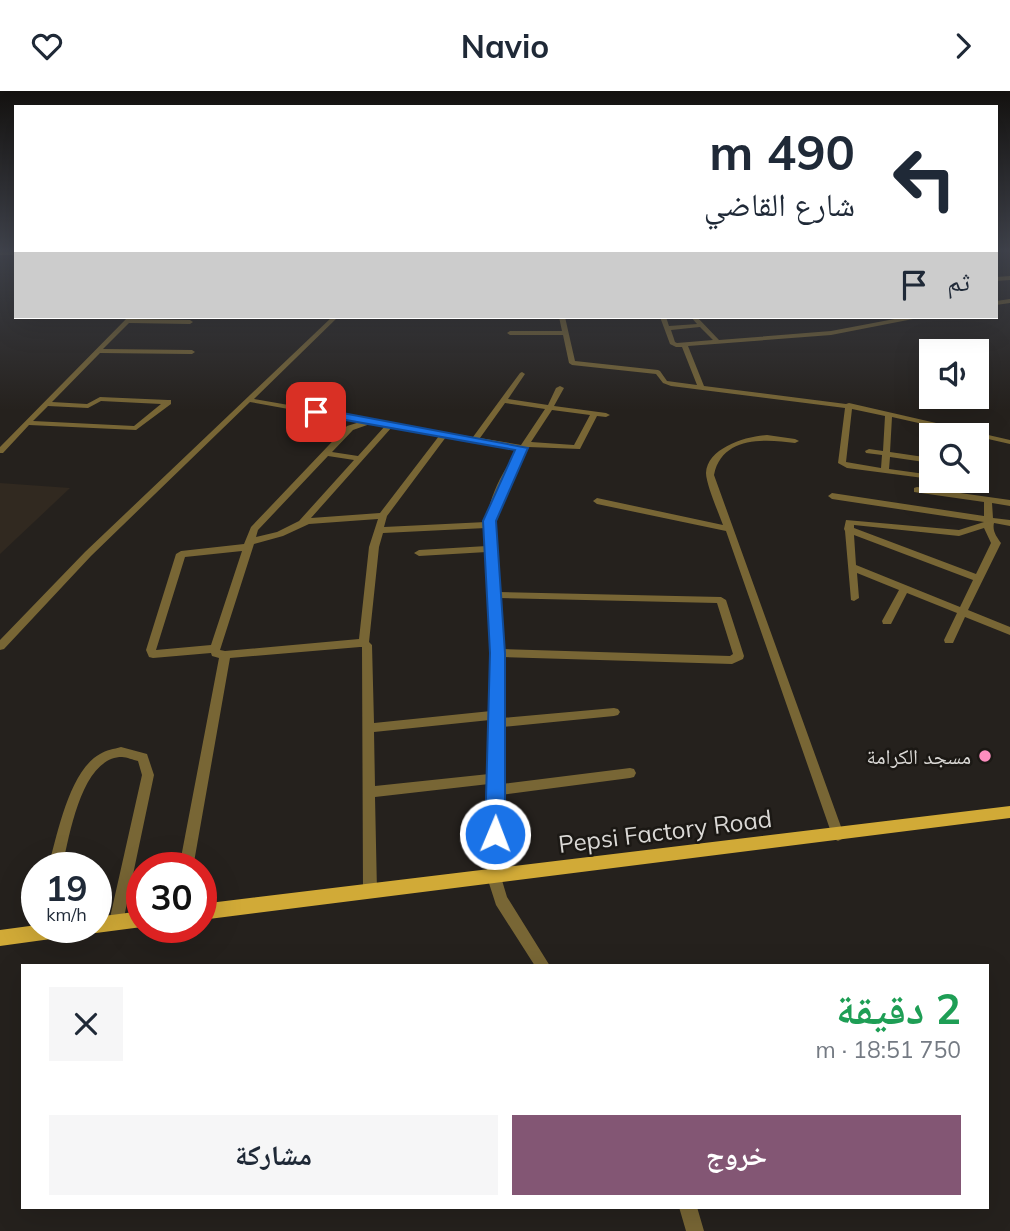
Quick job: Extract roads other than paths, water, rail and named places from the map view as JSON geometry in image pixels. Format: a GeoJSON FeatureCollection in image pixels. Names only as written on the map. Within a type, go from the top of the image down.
{"type":"FeatureCollection","features":[{"type":"Feature","properties":{"kind":"main road","name":"Pepsi Factory Road"},"geometry":{"type":"LineString","coordinates":[[217,910],[1010,812]]}},
{"type":"Feature","properties":{"kind":"main road"},"geometry":{"type":"LineString","coordinates":[[112,923],[126,921]]}},
{"type":"Feature","properties":{"kind":"main road"},"geometry":{"type":"LineString","coordinates":[[0,938],[21,934]]}},
{"type":"Feature","properties":{"kind":"street"},"geometry":{"type":"LineString","coordinates":[[0,451],[129,319],[190,322]]}},
{"type":"Feature","properties":{"kind":"street"},"geometry":{"type":"LineString","coordinates":[[0,646],[88,554],[333,319]]}},
{"type":"Feature","properties":{"kind":"street"},"geometry":{"type":"LineString","coordinates":[[562,319],[572,363],[658,372],[667,383],[849,405],[1010,442]]}},
{"type":"Feature","properties":{"kind":"street"},"geometry":{"type":"LineString","coordinates":[[664,319],[672,343],[684,344],[831,333],[903,319]]}},
{"type":"Feature","properties":{"kind":"street"},"geometry":{"type":"LineString","coordinates":[[696,319],[718,342]]}},
{"type":"Feature","properties":{"kind":"street"},"geometry":{"type":"LineString","coordinates":[[667,328],[702,325]]}},
{"type":"Feature","properties":{"kind":"street"},"geometry":{"type":"LineString","coordinates":[[510,333],[565,333]]}},
{"type":"Feature","properties":{"kind":"street"},"geometry":{"type":"LineString","coordinates":[[684,344],[701,387]]}},
{"type":"Feature","properties":{"kind":"street"},"geometry":{"type":"LineString","coordinates":[[97,351],[192,352]]}},
{"type":"Feature","properties":{"kind":"street"},"geometry":{"type":"LineString","coordinates":[[475,440],[522,375]]}},
{"type":"Feature","properties":{"kind":"street"},"geometry":{"type":"LineString","coordinates":[[542,964],[501,900],[494,877],[498,653],[490,525],[497,501],[523,446],[560,388]]}},
{"type":"Feature","properties":{"kind":"street"},"geometry":{"type":"LineString","coordinates":[[46,404],[88,406],[100,399],[168,402]]}},
{"type":"Feature","properties":{"kind":"street"},"geometry":{"type":"LineString","coordinates":[[68,425],[95,400],[168,402]]}},
{"type":"Feature","properties":{"kind":"street"},"geometry":{"type":"LineString","coordinates":[[250,400],[443,435],[523,446],[577,447],[594,414]]}},
{"type":"Feature","properties":{"kind":"street"},"geometry":{"type":"LineString","coordinates":[[503,401],[606,415]]}},
{"type":"Feature","properties":{"kind":"street"},"geometry":{"type":"LineString","coordinates":[[27,423],[136,428],[168,402]]}},
{"type":"Feature","properties":{"kind":"street"},"geometry":{"type":"LineString","coordinates":[[849,405],[842,463],[919,477]]}},
{"type":"Feature","properties":{"kind":"street"},"geometry":{"type":"LineString","coordinates":[[885,472],[889,413]]}},
{"type":"Feature","properties":{"kind":"street"},"geometry":{"type":"LineString","coordinates":[[189,852],[220,652],[248,544],[257,525],[350,428],[370,421]]}},
{"type":"Feature","properties":{"kind":"street"},"geometry":{"type":"LineString","coordinates":[[364,643],[220,652],[157,654],[151,650],[181,554],[248,544],[280,534],[303,522],[390,425]]}},
{"type":"Feature","properties":{"kind":"street"},"geometry":{"type":"LineString","coordinates":[[370,893],[368,649],[364,643],[374,547],[383,516],[443,435]]}},
{"type":"Feature","properties":{"kind":"street"},"geometry":{"type":"LineString","coordinates":[[796,441],[748,437],[715,461],[711,479],[838,835]]}},
{"type":"Feature","properties":{"kind":"street"},"geometry":{"type":"LineString","coordinates":[[869,451],[919,458]]}},
{"type":"Feature","properties":{"kind":"street"},"geometry":{"type":"LineString","coordinates":[[326,453],[360,459]]}},
{"type":"Feature","properties":{"kind":"street"},"geometry":{"type":"LineString","coordinates":[[917,490],[1010,503]]}},
{"type":"Feature","properties":{"kind":"street"},"geometry":{"type":"LineString","coordinates":[[832,496],[1010,523]]}},
{"type":"Feature","properties":{"kind":"street"},"geometry":{"type":"LineString","coordinates":[[949,640],[996,544],[989,534],[988,499]]}},
{"type":"Feature","properties":{"kind":"street"},"geometry":{"type":"LineString","coordinates":[[597,501],[728,529]]}},
{"type":"Feature","properties":{"kind":"street"},"geometry":{"type":"LineString","coordinates":[[303,522],[383,516]]}},
{"type":"Feature","properties":{"kind":"street"},"geometry":{"type":"LineString","coordinates":[[854,598],[849,522],[853,520],[959,533],[990,522]]}},
{"type":"Feature","properties":{"kind":"street"},"geometry":{"type":"LineString","coordinates":[[380,530],[490,525]]}},
{"type":"Feature","properties":{"kind":"street"},"geometry":{"type":"LineString","coordinates":[[848,529],[980,579]]}},
{"type":"Feature","properties":{"kind":"street"},"geometry":{"type":"LineString","coordinates":[[419,553],[491,549]]}},
{"type":"Feature","properties":{"kind":"street"},"geometry":{"type":"LineString","coordinates":[[852,567],[1010,631]]}},
{"type":"Feature","properties":{"kind":"street"},"geometry":{"type":"LineString","coordinates":[[887,621],[905,588]]}},
{"type":"Feature","properties":{"kind":"street"},"geometry":{"type":"LineString","coordinates":[[496,595],[721,600],[739,656],[732,660],[498,653]]}},
{"type":"Feature","properties":{"kind":"street"},"geometry":{"type":"LineString","coordinates":[[368,728],[614,712]]}},
{"type":"Feature","properties":{"kind":"street"},"geometry":{"type":"LineString","coordinates":[[60,852],[85,773],[108,755],[134,753],[143,757],[148,775],[116,922]]}},
{"type":"Feature","properties":{"kind":"street"},"geometry":{"type":"LineString","coordinates":[[368,792],[630,773]]}},
{"type":"Feature","properties":{"kind":"street"},"geometry":{"type":"LineString","coordinates":[[689,1209],[695,1231]]}},
{"type":"Feature","properties":{"kind":"place","name":"مسجد الكرامة"},"geometry":{"type":"Point","coordinates":[985,756]}}]}
